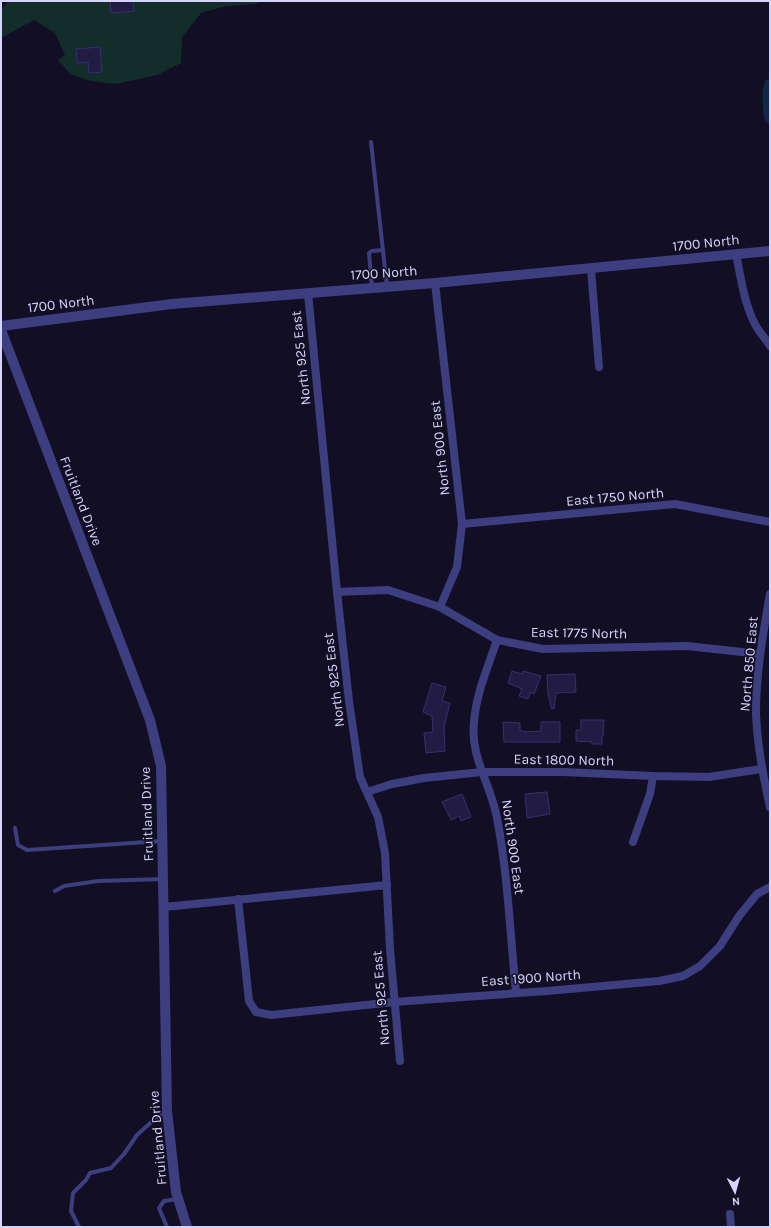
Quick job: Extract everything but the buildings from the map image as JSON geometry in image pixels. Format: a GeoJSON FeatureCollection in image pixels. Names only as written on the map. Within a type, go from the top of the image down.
{"type":"FeatureCollection","features":[{"type":"Feature","properties":{"kind":"street","name":"1700 North"},"geometry":{"type":"LineString","coordinates":[[1,326],[172,304],[591,269],[770,250]]}},
{"type":"Feature","properties":{"kind":"street"},"geometry":{"type":"LineString","coordinates":[[736,254],[741,283],[748,307],[756,326],[770,346]]}},
{"type":"Feature","properties":{"kind":"street"},"geometry":{"type":"LineString","coordinates":[[591,269],[599,367]]}},
{"type":"Feature","properties":{"kind":"street","name":"North 900 East"},"geometry":{"type":"LineString","coordinates":[[435,283],[462,524],[457,567],[440,607]]}},
{"type":"Feature","properties":{"kind":"street","name":"North 925 East"},"geometry":{"type":"LineString","coordinates":[[308,293],[349,700],[360,777],[378,817],[385,853],[394,1002],[400,1061]]}},
{"type":"Feature","properties":{"kind":"street","name":"Fruitland Drive"},"geometry":{"type":"LineString","coordinates":[[1,330],[150,720],[161,766],[167,1111],[176,1192],[187,1227]]}},
{"type":"Feature","properties":{"kind":"street","name":"East 1750 North"},"geometry":{"type":"LineString","coordinates":[[462,524],[676,504],[770,522]]}},
{"type":"Feature","properties":{"kind":"street","name":"East 1775 North"},"geometry":{"type":"LineString","coordinates":[[337,592],[388,590],[440,607],[497,640],[543,649],[687,646],[760,654]]}},
{"type":"Feature","properties":{"kind":"street","name":"North 850 East"},"geometry":{"type":"LineString","coordinates":[[770,594],[760,654],[756,713],[761,769],[770,807]]}},
{"type":"Feature","properties":{"kind":"street","name":"North 900 East"},"geometry":{"type":"LineString","coordinates":[[497,640],[479,695],[474,722],[475,754],[491,793],[497,818],[505,873],[516,992]]}},
{"type":"Feature","properties":{"kind":"street","name":"East 1800 North"},"geometry":{"type":"LineString","coordinates":[[367,792],[392,784],[424,778],[482,772],[563,772],[709,777],[761,769]]}},
{"type":"Feature","properties":{"kind":"street"},"geometry":{"type":"LineString","coordinates":[[632,842],[650,794],[653,776]]}},
{"type":"Feature","properties":{"kind":"street"},"geometry":{"type":"LineString","coordinates":[[164,907],[387,885]]}},
{"type":"Feature","properties":{"kind":"street","name":"East 1900 North"},"geometry":{"type":"LineString","coordinates":[[238,899],[249,1001],[256,1012],[271,1016],[394,1002],[659,981],[683,976],[700,966],[720,946],[739,916],[757,894],[770,886]]}},
{"type":"Feature","properties":{"kind":"street"},"geometry":{"type":"LineString","coordinates":[[730,1214],[731,1227]]}},
{"type":"Feature","properties":{"kind":"lane"},"geometry":{"type":"LineString","coordinates":[[371,142],[388,287]]}},
{"type":"Feature","properties":{"kind":"lane"},"geometry":{"type":"LineString","coordinates":[[372,288],[369,253],[372,251],[383,250]]}},
{"type":"Feature","properties":{"kind":"lane"},"geometry":{"type":"LineString","coordinates":[[15,828],[18,845],[27,850],[163,841]]}},
{"type":"Feature","properties":{"kind":"lane"},"geometry":{"type":"LineString","coordinates":[[55,892],[64,886],[98,881],[163,879]]}},
{"type":"Feature","properties":{"kind":"lane"},"geometry":{"type":"LineString","coordinates":[[79,1227],[71,1211],[73,1193],[86,1180],[90,1172],[111,1168],[137,1135],[157,1117],[167,1111]]}},
{"type":"Feature","properties":{"kind":"lane"},"geometry":{"type":"LineString","coordinates":[[167,1227],[159,1208],[164,1201],[178,1199]]}},
{"type":"Feature","properties":{"kind":"green space"},"geometry":{"type":"Polygon","coordinates":[[[8,1],[261,1],[256,4],[226,6],[201,13],[182,37],[181,63],[157,75],[116,84],[91,81],[70,74],[58,60],[65,55],[55,33],[34,20],[1,38],[1,8],[4,7],[8,1]]]}},
{"type":"Feature","properties":{"kind":"waterway"},"geometry":{"type":"LineString","coordinates":[[770,84],[768,96],[770,118]]}}]}
